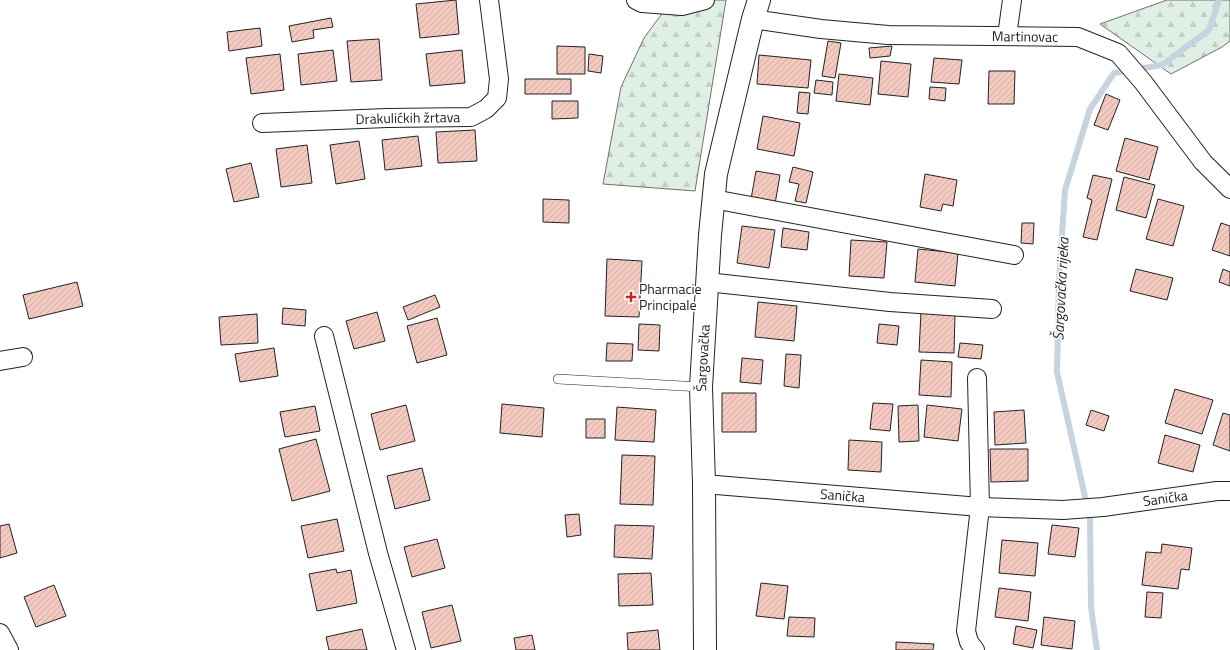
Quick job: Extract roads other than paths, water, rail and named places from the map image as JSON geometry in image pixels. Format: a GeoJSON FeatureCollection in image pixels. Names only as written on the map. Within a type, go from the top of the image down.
{"type":"FeatureCollection","features":[{"type":"Feature","properties":{"kind":"street","name":"Drakulićkih žrtava"},"geometry":{"type":"LineString","coordinates":[[262,123],[387,118],[471,117],[486,109],[498,98],[499,79],[489,0]]}},
{"type":"Feature","properties":{"kind":"street"},"geometry":{"type":"LineString","coordinates":[[636,0],[642,3],[682,6],[705,0]]}},
{"type":"Feature","properties":{"kind":"street"},"geometry":{"type":"LineString","coordinates":[[1007,36],[1012,0]]}},
{"type":"Feature","properties":{"kind":"street","name":"Martinovac"},"geometry":{"type":"LineString","coordinates":[[756,9],[821,29],[888,35],[1078,37],[1118,53],[1143,82],[1203,162],[1230,189]]}},
{"type":"Feature","properties":{"kind":"street","name":"Šargovačka"},"geometry":{"type":"LineString","coordinates":[[705,650],[704,484],[701,387],[713,199],[716,174],[756,9]]}},
{"type":"Feature","properties":{"kind":"street"},"geometry":{"type":"LineString","coordinates":[[713,199],[1014,255]]}},
{"type":"Feature","properties":{"kind":"street"},"geometry":{"type":"LineString","coordinates":[[707,282],[890,302],[992,309]]}},
{"type":"Feature","properties":{"kind":"street"},"geometry":{"type":"LineString","coordinates":[[324,336],[378,554],[406,650]]}},
{"type":"Feature","properties":{"kind":"street"},"geometry":{"type":"LineString","coordinates":[[0,361],[23,357]]}},
{"type":"Feature","properties":{"kind":"street"},"geometry":{"type":"LineString","coordinates":[[975,650],[969,642],[966,631],[980,507],[977,378]]}},
{"type":"Feature","properties":{"kind":"street","name":"Sanička"},"geometry":{"type":"LineString","coordinates":[[704,484],[980,507],[1063,510],[1103,507],[1217,491],[1230,491]]}},
{"type":"Feature","properties":{"kind":"street"},"geometry":{"type":"LineString","coordinates":[[0,633],[9,650]]}},
{"type":"Feature","properties":{"kind":"lane"},"geometry":{"type":"LineString","coordinates":[[558,379],[701,387]]}},
{"type":"Feature","properties":{"kind":"waterway","name":"Šargovačka rijeka"},"geometry":{"type":"LineString","coordinates":[[1097,650],[1091,607],[1090,519],[1057,372],[1059,281],[1065,190],[1090,109],[1114,73],[1162,65],[1209,30],[1219,0]]}},
{"type":"Feature","properties":{"kind":"place","name":"Pharmacie Principale"},"geometry":{"type":"Point","coordinates":[631,297]}}]}
